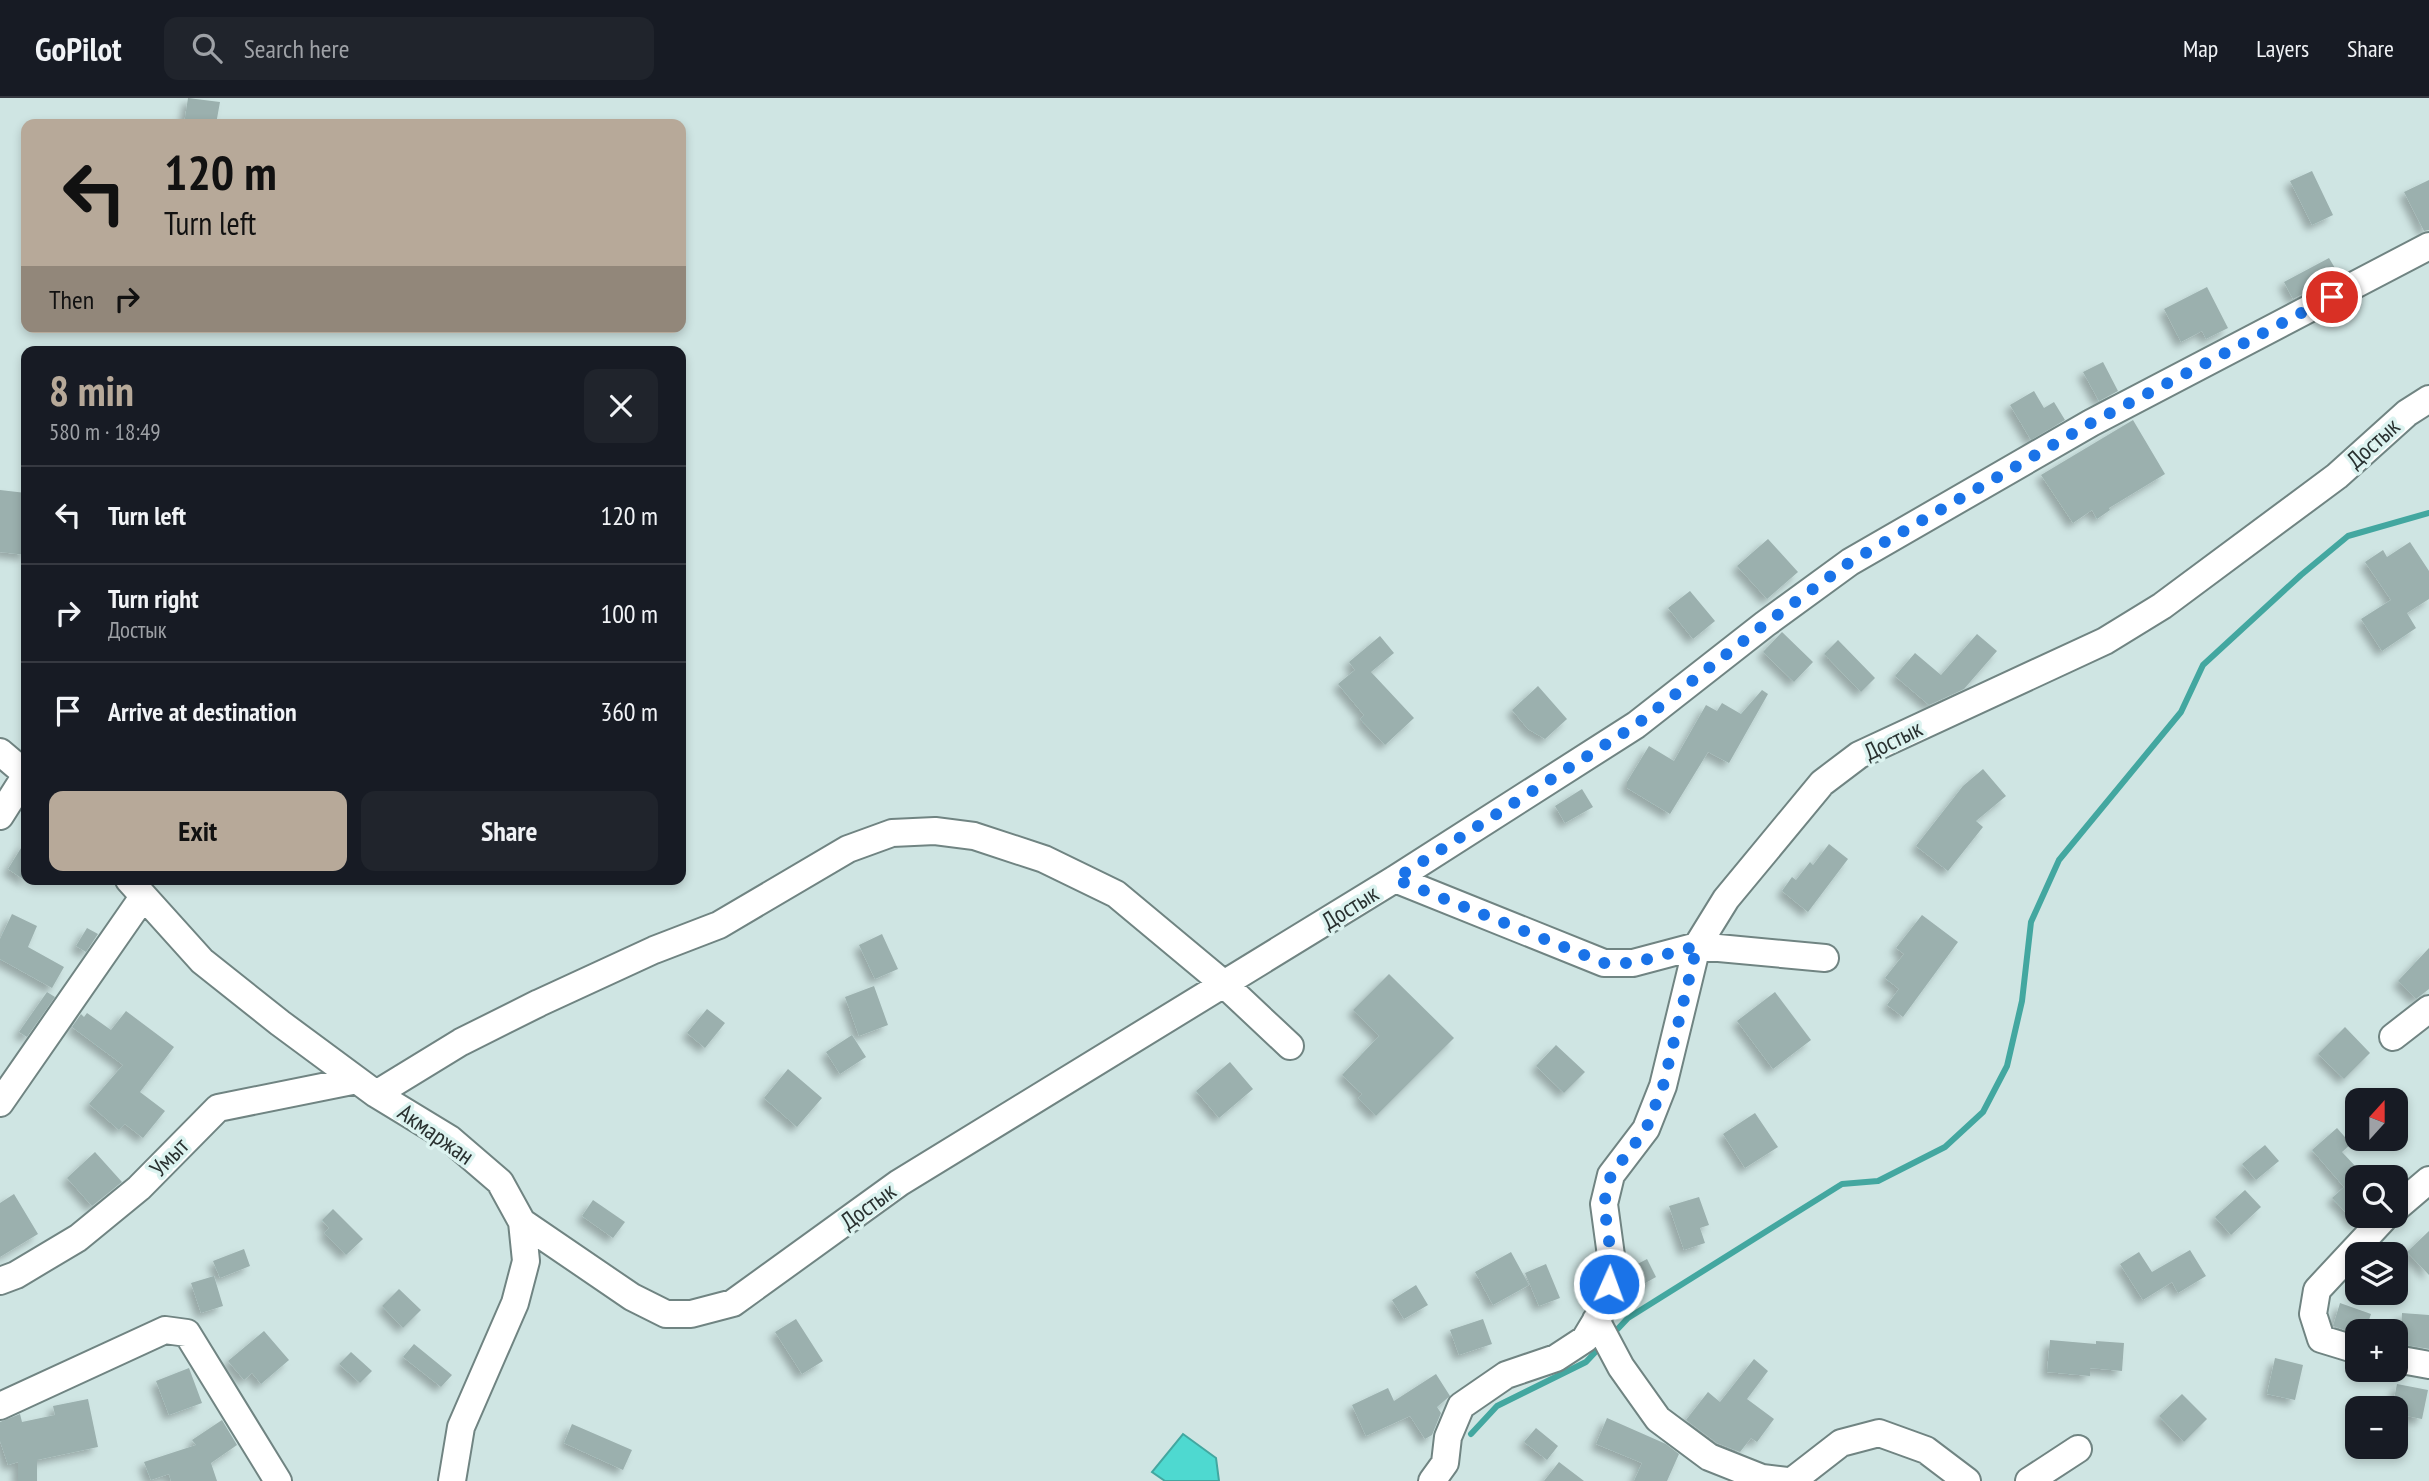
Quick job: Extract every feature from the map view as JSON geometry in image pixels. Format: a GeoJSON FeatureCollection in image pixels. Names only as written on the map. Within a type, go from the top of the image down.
{"type":"FeatureCollection","features":[{"type":"Feature","properties":{"kind":"street","name":"Достык"},"geometry":{"type":"LineString","coordinates":[[522,1222],[632,1297],[666,1314],[691,1314],[733,1304],[898,1183],[1395,879],[1636,725],[1765,624],[1850,562],[2091,423],[2429,246]]}},
{"type":"Feature","properties":{"kind":"street","name":"Достык"},"geometry":{"type":"LineString","coordinates":[[1432,1481],[1445,1463],[1448,1437],[1461,1406],[1506,1375],[1556,1358],[1585,1339],[1606,1304],[1612,1263],[1604,1204],[1611,1175],[1646,1129],[1663,1086],[1697,946],[1726,899],[1822,783],[1859,755],[2105,641],[2162,606],[2337,476],[2407,413],[2429,399]]}},
{"type":"Feature","properties":{"kind":"street"},"geometry":{"type":"LineString","coordinates":[[0,752],[21,771]]}},
{"type":"Feature","properties":{"kind":"street"},"geometry":{"type":"LineString","coordinates":[[0,816],[21,783]]}},
{"type":"Feature","properties":{"kind":"street"},"geometry":{"type":"LineString","coordinates":[[367,1087],[654,950],[719,925],[848,849],[892,833],[935,831],[974,836],[1044,859],[1116,894],[1224,984],[1290,1045]]}},
{"type":"Feature","properties":{"kind":"street"},"geometry":{"type":"LineString","coordinates":[[1395,879],[1604,963],[1633,963],[1697,946],[1825,958]]}},
{"type":"Feature","properties":{"kind":"street"},"geometry":{"type":"LineString","coordinates":[[0,1103],[136,888]]}},
{"type":"Feature","properties":{"kind":"street","name":"Акмаржан"},"geometry":{"type":"LineString","coordinates":[[136,888],[202,961],[367,1087],[450,1139],[500,1182],[522,1222],[526,1261],[515,1303],[461,1427],[452,1481]]}},
{"type":"Feature","properties":{"kind":"street"},"geometry":{"type":"LineString","coordinates":[[2393,1037],[2429,1009]]}},
{"type":"Feature","properties":{"kind":"street","name":"Умыт"},"geometry":{"type":"LineString","coordinates":[[0,1281],[16,1275],[78,1238],[139,1188],[218,1108],[367,1087]]}},
{"type":"Feature","properties":{"kind":"street"},"geometry":{"type":"LineString","coordinates":[[2408,1198],[2429,1180]]}},
{"type":"Feature","properties":{"kind":"street"},"geometry":{"type":"LineString","coordinates":[[2345,1346],[2321,1339],[2313,1314],[2317,1290],[2375,1228]]}},
{"type":"Feature","properties":{"kind":"street"},"geometry":{"type":"LineString","coordinates":[[1596,1320],[1621,1367],[1658,1419],[1709,1457],[1762,1478],[1787,1481]]}},
{"type":"Feature","properties":{"kind":"street"},"geometry":{"type":"LineString","coordinates":[[0,1406],[165,1330],[187,1333],[278,1481]]}},
{"type":"Feature","properties":{"kind":"street"},"geometry":{"type":"LineString","coordinates":[[2408,1361],[2429,1365]]}},
{"type":"Feature","properties":{"kind":"street"},"geometry":{"type":"LineString","coordinates":[[1792,1481],[1841,1443],[1879,1433],[1926,1450],[1966,1481]]}},
{"type":"Feature","properties":{"kind":"street"},"geometry":{"type":"LineString","coordinates":[[2029,1481],[2078,1449]]}},
{"type":"Feature","properties":{"kind":"water"},"geometry":{"type":"Polygon","coordinates":[[[1183,1434],[1216,1458],[1219,1481],[1165,1481],[1152,1472],[1183,1434]]]}},
{"type":"Feature","properties":{"kind":"building"},"geometry":{"type":"Polygon","coordinates":[[[188,98],[220,102],[217,119],[185,119],[188,98]]]}},
{"type":"Feature","properties":{"kind":"building"},"geometry":{"type":"Polygon","coordinates":[[[2312,171],[2333,215],[2312,225],[2290,181],[2312,171]]]}},
{"type":"Feature","properties":{"kind":"building"},"geometry":{"type":"Polygon","coordinates":[[[2429,180],[2429,230],[2424,231],[2404,192],[2429,180]]]}},
{"type":"Feature","properties":{"kind":"building"},"geometry":{"type":"Polygon","coordinates":[[[2329,258],[2339,275],[2293,299],[2284,282],[2329,258]]]}},
{"type":"Feature","properties":{"kind":"building"},"geometry":{"type":"Polygon","coordinates":[[[2207,287],[2228,328],[2206,339],[2202,331],[2181,342],[2164,309],[2207,287]]]}},
{"type":"Feature","properties":{"kind":"building"},"geometry":{"type":"Polygon","coordinates":[[[2103,362],[2118,391],[2099,401],[2083,372],[2103,362]]]}},
{"type":"Feature","properties":{"kind":"building"},"geometry":{"type":"Polygon","coordinates":[[[2034,391],[2044,408],[2054,402],[2065,420],[2031,440],[2010,405],[2034,391]]]}},
{"type":"Feature","properties":{"kind":"building"},"geometry":{"type":"Polygon","coordinates":[[[2133,420],[2165,474],[2109,508],[2110,510],[2097,519],[2092,510],[2073,523],[2041,475],[2133,420]]]}},
{"type":"Feature","properties":{"kind":"building"},"geometry":{"type":"Polygon","coordinates":[[[0,490],[21,492],[21,554],[0,552],[0,490]]]}},
{"type":"Feature","properties":{"kind":"building"},"geometry":{"type":"Polygon","coordinates":[[[1768,539],[1798,572],[1767,599],[1737,566],[1768,539]]]}},
{"type":"Feature","properties":{"kind":"building"},"geometry":{"type":"Polygon","coordinates":[[[2410,542],[2429,571],[2429,599],[2407,613],[2416,628],[2382,651],[2361,619],[2391,600],[2365,562],[2383,550],[2387,557],[2410,542]]]}},
{"type":"Feature","properties":{"kind":"building"},"geometry":{"type":"Polygon","coordinates":[[[1690,591],[1715,621],[1693,639],[1668,608],[1690,591]]]}},
{"type":"Feature","properties":{"kind":"building"},"geometry":{"type":"Polygon","coordinates":[[[1782,632],[1813,662],[1794,682],[1763,652],[1782,632]]]}},
{"type":"Feature","properties":{"kind":"building"},"geometry":{"type":"Polygon","coordinates":[[[1977,634],[1997,651],[1964,689],[1929,705],[1895,676],[1915,653],[1941,675],[1977,634]]]}},
{"type":"Feature","properties":{"kind":"building"},"geometry":{"type":"Polygon","coordinates":[[[1380,636],[1394,653],[1371,672],[1414,718],[1385,745],[1360,719],[1364,715],[1338,684],[1355,670],[1349,662],[1380,636]]]}},
{"type":"Feature","properties":{"kind":"building"},"geometry":{"type":"Polygon","coordinates":[[[1838,640],[1875,678],[1861,692],[1824,654],[1838,640]]]}},
{"type":"Feature","properties":{"kind":"building"},"geometry":{"type":"Polygon","coordinates":[[[1538,686],[1567,719],[1545,739],[1528,729],[1512,710],[1538,686]]]}},
{"type":"Feature","properties":{"kind":"building"},"geometry":{"type":"Polygon","coordinates":[[[1762,690],[1768,694],[1729,763],[1708,752],[1670,814],[1627,788],[1627,782],[1649,746],[1674,761],[1706,705],[1717,711],[1722,703],[1741,714],[1762,690]]]}},
{"type":"Feature","properties":{"kind":"building"},"geometry":{"type":"Polygon","coordinates":[[[1983,769],[2006,796],[1976,821],[1983,827],[1948,871],[1916,846],[1963,786],[1983,769]]]}},
{"type":"Feature","properties":{"kind":"building"},"geometry":{"type":"Polygon","coordinates":[[[1582,789],[1593,807],[1565,823],[1555,806],[1582,789]]]}},
{"type":"Feature","properties":{"kind":"building"},"geometry":{"type":"Polygon","coordinates":[[[1829,844],[1848,859],[1808,912],[1782,891],[1792,877],[1796,880],[1810,862],[1813,865],[1829,844]]]}},
{"type":"Feature","properties":{"kind":"building"},"geometry":{"type":"Polygon","coordinates":[[[21,848],[21,878],[8,869],[21,848]]]}},
{"type":"Feature","properties":{"kind":"building"},"geometry":{"type":"Polygon","coordinates":[[[12,914],[37,926],[28,947],[64,967],[52,988],[0,959],[0,939],[12,914]]]}},
{"type":"Feature","properties":{"kind":"building"},"geometry":{"type":"Polygon","coordinates":[[[1922,915],[1958,942],[1903,1017],[1887,1005],[1899,989],[1885,978],[1904,954],[1896,948],[1922,915]]]}},
{"type":"Feature","properties":{"kind":"building"},"geometry":{"type":"Polygon","coordinates":[[[87,928],[98,934],[86,952],[76,946],[87,928]]]}},
{"type":"Feature","properties":{"kind":"building"},"geometry":{"type":"Polygon","coordinates":[[[882,934],[898,969],[875,979],[859,945],[882,934]]]}},
{"type":"Feature","properties":{"kind":"building"},"geometry":{"type":"Polygon","coordinates":[[[2429,948],[2429,989],[2416,999],[2398,981],[2429,948]]]}},
{"type":"Feature","properties":{"kind":"building"},"geometry":{"type":"Polygon","coordinates":[[[1389,974],[1454,1038],[1376,1116],[1358,1098],[1362,1094],[1342,1075],[1379,1036],[1353,1010],[1389,974]]]}},
{"type":"Feature","properties":{"kind":"building"},"geometry":{"type":"Polygon","coordinates":[[[874,986],[888,1025],[859,1036],[845,997],[874,986]]]}},
{"type":"Feature","properties":{"kind":"building"},"geometry":{"type":"Polygon","coordinates":[[[47,992],[55,997],[27,1037],[19,1032],[47,992]]]}},
{"type":"Feature","properties":{"kind":"building"},"geometry":{"type":"Polygon","coordinates":[[[1775,992],[1811,1040],[1773,1069],[1737,1021],[1775,992]]]}},
{"type":"Feature","properties":{"kind":"building"},"geometry":{"type":"Polygon","coordinates":[[[707,1009],[725,1023],[705,1048],[687,1033],[707,1009]]]}},
{"type":"Feature","properties":{"kind":"building"},"geometry":{"type":"Polygon","coordinates":[[[126,1011],[174,1047],[140,1092],[165,1111],[143,1138],[125,1124],[119,1130],[89,1104],[123,1065],[72,1027],[81,1014],[84,1017],[87,1013],[111,1030],[126,1011]]]}},
{"type":"Feature","properties":{"kind":"building"},"geometry":{"type":"Polygon","coordinates":[[[2345,1027],[2370,1053],[2344,1079],[2318,1054],[2345,1027]]]}},
{"type":"Feature","properties":{"kind":"building"},"geometry":{"type":"Polygon","coordinates":[[[852,1035],[866,1057],[840,1074],[826,1052],[852,1035]]]}},
{"type":"Feature","properties":{"kind":"building"},"geometry":{"type":"Polygon","coordinates":[[[1556,1045],[1585,1072],[1564,1093],[1536,1066],[1556,1045]]]}},
{"type":"Feature","properties":{"kind":"building"},"geometry":{"type":"Polygon","coordinates":[[[1230,1062],[1253,1089],[1219,1118],[1196,1091],[1230,1062]]]}},
{"type":"Feature","properties":{"kind":"building"},"geometry":{"type":"Polygon","coordinates":[[[788,1069],[822,1098],[797,1127],[764,1098],[788,1069]]]}},
{"type":"Feature","properties":{"kind":"building"},"geometry":{"type":"Polygon","coordinates":[[[1755,1113],[1778,1147],[1745,1168],[1723,1134],[1755,1113]]]}},
{"type":"Feature","properties":{"kind":"building"},"geometry":{"type":"Polygon","coordinates":[[[2337,1128],[2345,1137],[2345,1149],[2342,1152],[2354,1165],[2345,1165],[2345,1212],[2332,1198],[2344,1187],[2312,1150],[2337,1128]]]}},
{"type":"Feature","properties":{"kind":"building"},"geometry":{"type":"Polygon","coordinates":[[[2265,1145],[2279,1161],[2256,1180],[2242,1164],[2265,1145]]]}},
{"type":"Feature","properties":{"kind":"building"},"geometry":{"type":"Polygon","coordinates":[[[95,1152],[122,1182],[92,1206],[67,1178],[95,1152]]]}},
{"type":"Feature","properties":{"kind":"building"},"geometry":{"type":"Polygon","coordinates":[[[2245,1190],[2261,1207],[2231,1235],[2215,1217],[2245,1190]]]}},
{"type":"Feature","properties":{"kind":"building"},"geometry":{"type":"Polygon","coordinates":[[[14,1194],[38,1234],[0,1257],[0,1203],[14,1194]]]}},
{"type":"Feature","properties":{"kind":"building"},"geometry":{"type":"Polygon","coordinates":[[[1699,1197],[1709,1225],[1700,1228],[1705,1243],[1684,1250],[1669,1206],[1699,1197]]]}},
{"type":"Feature","properties":{"kind":"building"},"geometry":{"type":"Polygon","coordinates":[[[593,1200],[625,1222],[613,1238],[582,1216],[593,1200]]]}},
{"type":"Feature","properties":{"kind":"building"},"geometry":{"type":"Polygon","coordinates":[[[333,1209],[363,1239],[346,1255],[324,1233],[329,1228],[322,1220],[333,1209]]]}},
{"type":"Feature","properties":{"kind":"building"},"geometry":{"type":"Polygon","coordinates":[[[2429,1231],[2429,1275],[2408,1253],[2429,1231]]]}},
{"type":"Feature","properties":{"kind":"building"},"geometry":{"type":"Polygon","coordinates":[[[244,1249],[250,1266],[220,1278],[213,1261],[244,1249]]]}},
{"type":"Feature","properties":{"kind":"building"},"geometry":{"type":"Polygon","coordinates":[[[2190,1250],[2206,1276],[2178,1293],[2172,1282],[2143,1300],[2120,1264],[2139,1252],[2152,1272],[2190,1250]]]}},
{"type":"Feature","properties":{"kind":"building"},"geometry":{"type":"Polygon","coordinates":[[[1511,1252],[1529,1285],[1493,1305],[1475,1272],[1511,1252]]]}},
{"type":"Feature","properties":{"kind":"building"},"geometry":{"type":"Polygon","coordinates":[[[1647,1259],[1656,1277],[1640,1286],[1630,1268],[1647,1259]]]}},
{"type":"Feature","properties":{"kind":"building"},"geometry":{"type":"Polygon","coordinates":[[[1546,1264],[1560,1298],[1539,1306],[1525,1273],[1546,1264]]]}},
{"type":"Feature","properties":{"kind":"building"},"geometry":{"type":"Polygon","coordinates":[[[214,1276],[223,1306],[201,1313],[191,1283],[214,1276]]]}},
{"type":"Feature","properties":{"kind":"building"},"geometry":{"type":"Polygon","coordinates":[[[1416,1285],[1428,1305],[1404,1319],[1392,1300],[1416,1285]]]}},
{"type":"Feature","properties":{"kind":"building"},"geometry":{"type":"Polygon","coordinates":[[[399,1289],[421,1310],[403,1328],[382,1306],[399,1289]]]}},
{"type":"Feature","properties":{"kind":"building"},"geometry":{"type":"Polygon","coordinates":[[[2340,1303],[2371,1314],[2369,1319],[2345,1319],[2345,1330],[2333,1326],[2340,1303]]]}},
{"type":"Feature","properties":{"kind":"building"},"geometry":{"type":"Polygon","coordinates":[[[2402,1313],[2429,1315],[2429,1349],[2408,1345],[2408,1319],[2402,1319],[2402,1313]]]}},
{"type":"Feature","properties":{"kind":"building"},"geometry":{"type":"Polygon","coordinates":[[[796,1319],[823,1361],[802,1374],[775,1332],[796,1319]]]}},
{"type":"Feature","properties":{"kind":"building"},"geometry":{"type":"Polygon","coordinates":[[[1483,1319],[1492,1344],[1459,1355],[1450,1330],[1483,1319]]]}},
{"type":"Feature","properties":{"kind":"building"},"geometry":{"type":"Polygon","coordinates":[[[264,1331],[289,1360],[261,1384],[252,1373],[244,1380],[228,1361],[264,1331]]]}},
{"type":"Feature","properties":{"kind":"building"},"geometry":{"type":"Polygon","coordinates":[[[2050,1340],[2096,1344],[2096,1341],[2124,1343],[2122,1371],[2090,1368],[2090,1376],[2047,1372],[2050,1340]]]}},
{"type":"Feature","properties":{"kind":"building"},"geometry":{"type":"Polygon","coordinates":[[[414,1344],[452,1375],[441,1387],[403,1357],[414,1344]]]}},
{"type":"Feature","properties":{"kind":"building"},"geometry":{"type":"Polygon","coordinates":[[[351,1352],[372,1371],[360,1383],[339,1364],[351,1352]]]}},
{"type":"Feature","properties":{"kind":"building"},"geometry":{"type":"Polygon","coordinates":[[[2275,1358],[2303,1365],[2295,1400],[2267,1394],[2275,1358]]]}},
{"type":"Feature","properties":{"kind":"building"},"geometry":{"type":"Polygon","coordinates":[[[1754,1359],[1768,1371],[1747,1399],[1774,1419],[1757,1442],[1751,1438],[1740,1452],[1717,1443],[1686,1420],[1708,1392],[1720,1402],[1754,1359]]]}},
{"type":"Feature","properties":{"kind":"building"},"geometry":{"type":"Polygon","coordinates":[[[189,1368],[202,1403],[169,1415],[156,1381],[189,1368]]]}},
{"type":"Feature","properties":{"kind":"building"},"geometry":{"type":"Polygon","coordinates":[[[1436,1374],[1450,1396],[1437,1407],[1441,1413],[1432,1435],[1425,1439],[1410,1416],[1366,1436],[1352,1405],[1388,1388],[1394,1401],[1436,1374]]]}},
{"type":"Feature","properties":{"kind":"building"},"geometry":{"type":"Polygon","coordinates":[[[2397,1384],[2428,1390],[2422,1419],[2408,1416],[2408,1396],[2395,1396],[2397,1384]]]}},
{"type":"Feature","properties":{"kind":"building"},"geometry":{"type":"Polygon","coordinates":[[[2182,1394],[2207,1419],[2184,1442],[2159,1416],[2182,1394]]]}},
{"type":"Feature","properties":{"kind":"building"},"geometry":{"type":"Polygon","coordinates":[[[88,1399],[98,1447],[37,1460],[37,1481],[18,1481],[18,1462],[8,1465],[0,1441],[0,1422],[20,1414],[22,1422],[55,1415],[53,1406],[88,1399]]]}},
{"type":"Feature","properties":{"kind":"building"},"geometry":{"type":"Polygon","coordinates":[[[1607,1418],[1666,1444],[1679,1454],[1667,1481],[1634,1481],[1642,1463],[1596,1444],[1607,1418]]]}},
{"type":"Feature","properties":{"kind":"building"},"geometry":{"type":"Polygon","coordinates":[[[222,1420],[237,1445],[211,1463],[217,1481],[171,1481],[169,1474],[151,1480],[144,1462],[196,1445],[192,1440],[222,1420]]]}},
{"type":"Feature","properties":{"kind":"building"},"geometry":{"type":"Polygon","coordinates":[[[572,1424],[632,1450],[623,1470],[564,1443],[572,1424]]]}},
{"type":"Feature","properties":{"kind":"building"},"geometry":{"type":"Polygon","coordinates":[[[1536,1428],[1558,1446],[1547,1460],[1524,1442],[1536,1428]]]}},
{"type":"Feature","properties":{"kind":"building"},"geometry":{"type":"Polygon","coordinates":[[[1559,1462],[1584,1481],[1544,1481],[1559,1462]]]}},
{"type":"Feature","properties":{"kind":"waterway"},"geometry":{"type":"LineString","coordinates":[[1612,1335],[1628,1318],[1842,1184],[1878,1181],[1945,1147],[1983,1112],[2007,1066],[2022,1001],[2031,922],[2059,860],[2181,712],[2203,665],[2301,575],[2348,536],[2429,513]]}},
{"type":"Feature","properties":{"kind":"waterway"},"geometry":{"type":"LineString","coordinates":[[1471,1434],[1497,1406],[1586,1362],[1602,1345]]}},
{"type":"Feature","properties":{"kind":"route"},"geometry":{"type":"LineString","coordinates":[[1609,1284],[1612,1263],[1604,1204],[1607,1190],[1611,1175],[1646,1129],[1663,1086],[1697,946],[1633,963],[1604,963],[1395,879],[1636,725],[1765,624],[1850,562],[2091,423],[2332,297]]}}]}
